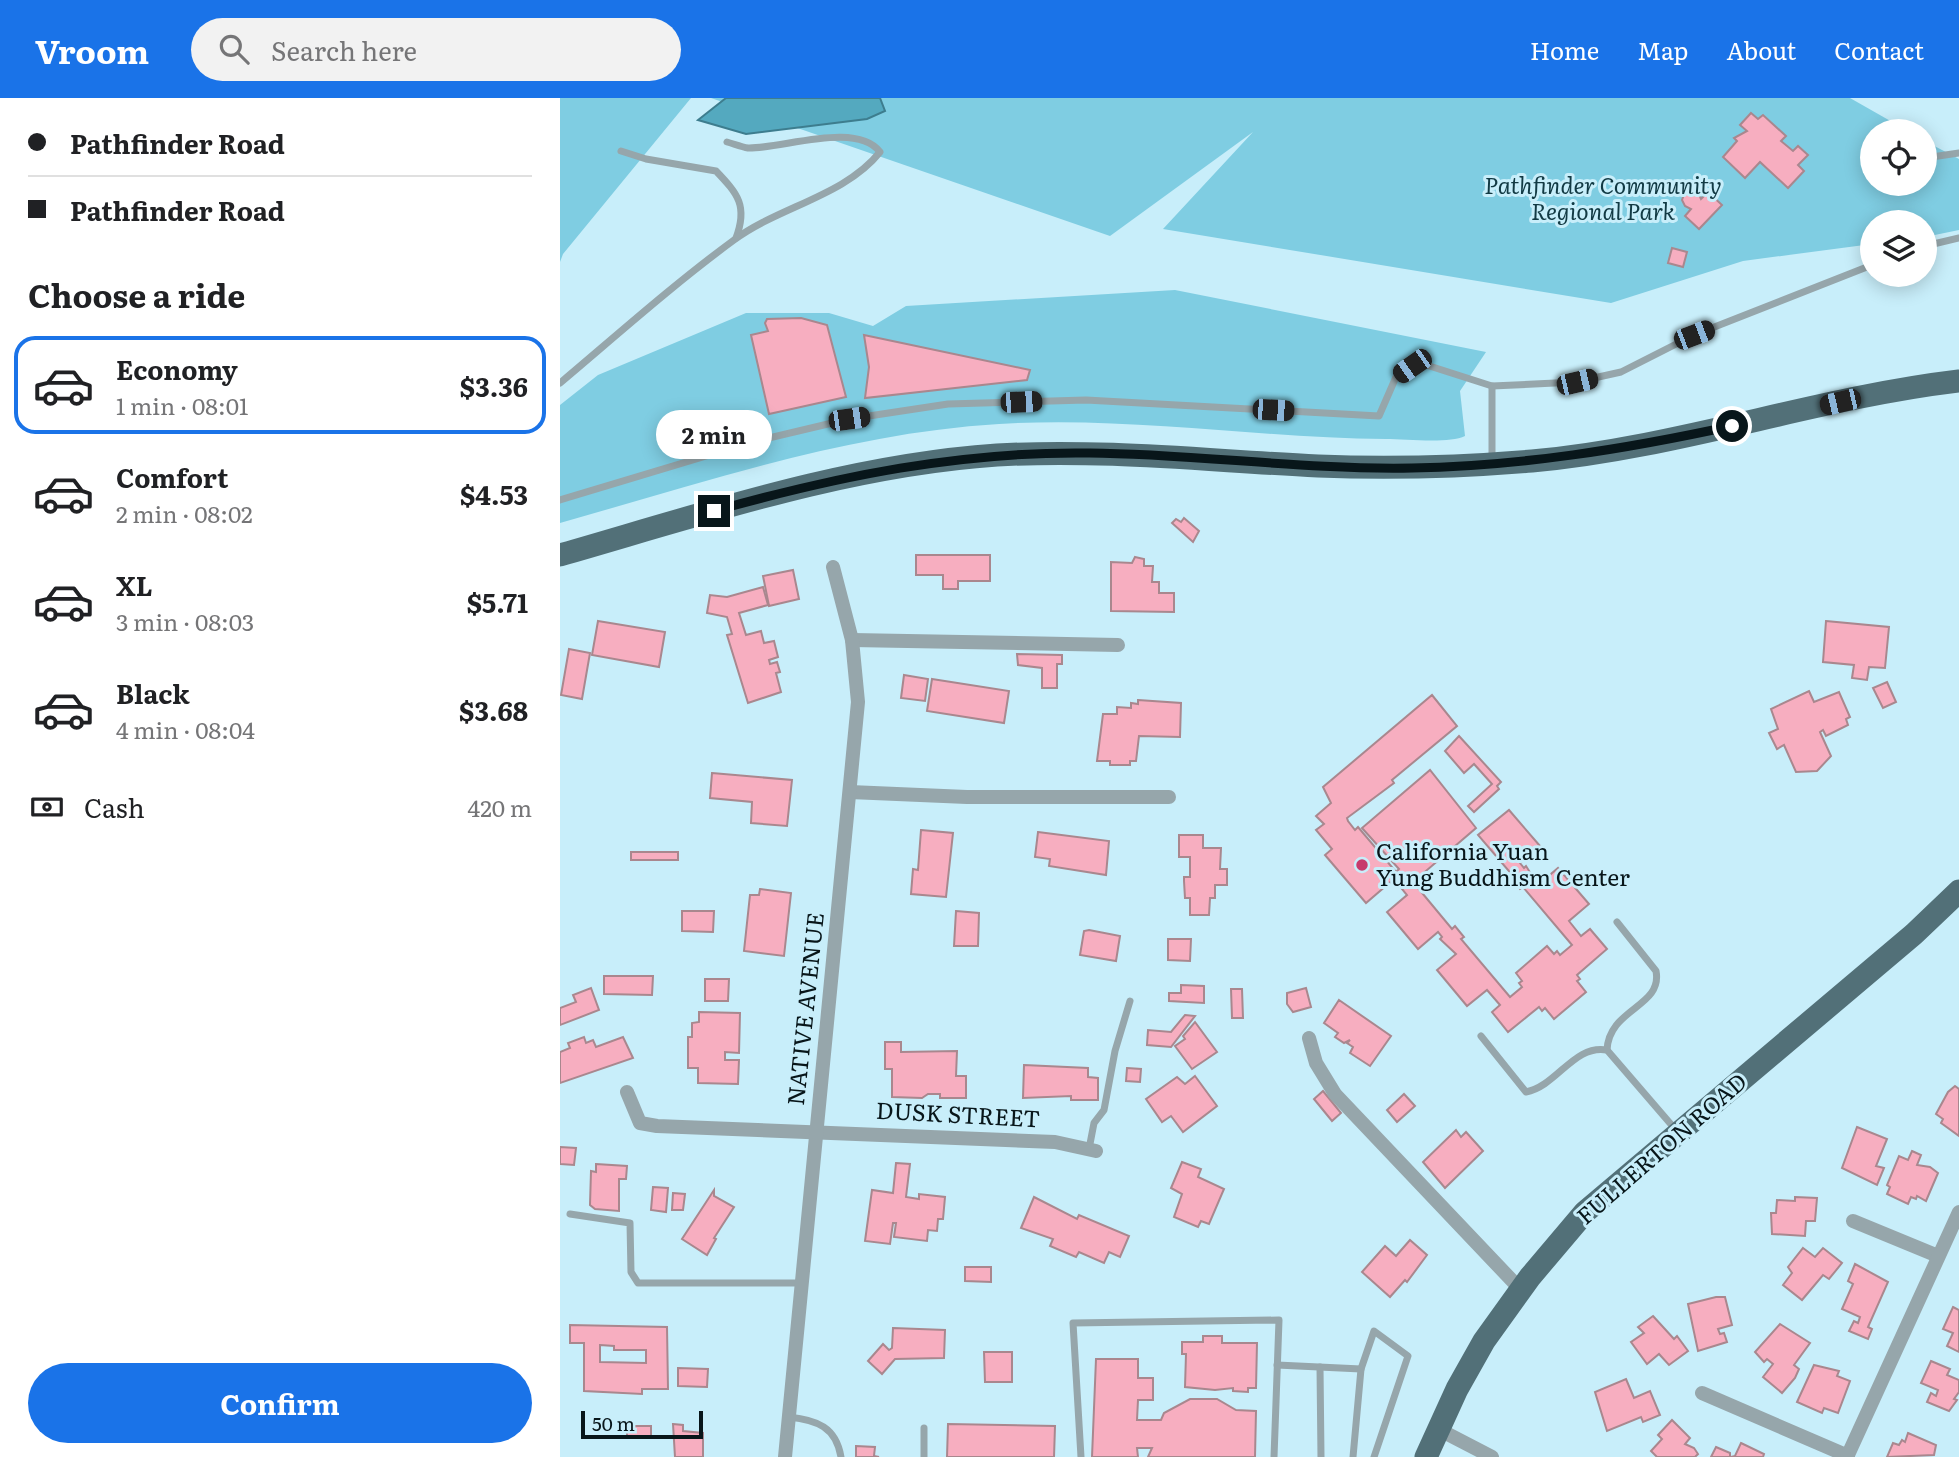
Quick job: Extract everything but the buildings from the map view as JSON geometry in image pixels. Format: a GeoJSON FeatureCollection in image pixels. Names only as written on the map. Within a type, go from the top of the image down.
{"type":"FeatureCollection","features":[{"type":"Feature","properties":{"kind":"main road"},"geometry":{"type":"LineString","coordinates":[[560,555],[833,480],[962,458],[1089,453],[1379,468],[1492,463],[1556,458],[1623,448],[1888,392],[1959,381]]}},
{"type":"Feature","properties":{"kind":"main road","name":"FULLERTON ROAD"},"geometry":{"type":"LineString","coordinates":[[1426,1457],[1484,1341],[1521,1290],[1585,1212],[1914,934],[1959,891]]}},
{"type":"Feature","properties":{"kind":"street","name":"NATIVE AVENUE"},"geometry":{"type":"LineString","coordinates":[[785,1457],[858,702],[852,640],[833,567]]}},
{"type":"Feature","properties":{"kind":"street"},"geometry":{"type":"LineString","coordinates":[[852,640],[1118,645]]}},
{"type":"Feature","properties":{"kind":"street"},"geometry":{"type":"LineString","coordinates":[[850,792],[967,797],[1169,797]]}},
{"type":"Feature","properties":{"kind":"street"},"geometry":{"type":"LineString","coordinates":[[1309,1038],[1316,1063],[1335,1094],[1521,1290]]}},
{"type":"Feature","properties":{"kind":"street","name":"DUSK STREET"},"geometry":{"type":"LineString","coordinates":[[627,1092],[640,1123],[657,1126],[817,1130],[1055,1142],[1092,1150]]}},
{"type":"Feature","properties":{"kind":"street"},"geometry":{"type":"LineString","coordinates":[[1702,1393],[1847,1456],[1959,1212]]}},
{"type":"Feature","properties":{"kind":"street"},"geometry":{"type":"LineString","coordinates":[[1853,1221],[1938,1256]]}},
{"type":"Feature","properties":{"kind":"street"},"geometry":{"type":"LineString","coordinates":[[1438,1429],[1492,1457]]}},
{"type":"Feature","properties":{"kind":"lane"},"geometry":{"type":"LineString","coordinates":[[560,383],[736,239],[846,180],[872,162],[880,152],[874,145],[847,136],[747,148],[727,142]]}},
{"type":"Feature","properties":{"kind":"lane"},"geometry":{"type":"LineString","coordinates":[[621,151],[646,159],[716,171],[740,202],[743,219],[736,239]]}},
{"type":"Feature","properties":{"kind":"lane"},"geometry":{"type":"LineString","coordinates":[[1937,156],[1959,153]]}},
{"type":"Feature","properties":{"kind":"lane"},"geometry":{"type":"LineString","coordinates":[[1937,243],[1959,238]]}},
{"type":"Feature","properties":{"kind":"lane"},"geometry":{"type":"LineString","coordinates":[[560,500],[756,441],[849,419],[948,404],[1086,400],[1379,416],[1396,377],[1417,362],[1492,386],[1577,382],[1621,372],[1694,335],[1860,270]]}},
{"type":"Feature","properties":{"kind":"lane"},"geometry":{"type":"LineString","coordinates":[[1492,386],[1492,463]]}},
{"type":"Feature","properties":{"kind":"lane"},"geometry":{"type":"LineString","coordinates":[[1607,1049],[1612,1028],[1654,990],[1658,981],[1656,971],[1617,922]]}},
{"type":"Feature","properties":{"kind":"lane"},"geometry":{"type":"LineString","coordinates":[[1092,1150],[1094,1123],[1104,1110],[1115,1051],[1130,1001]]}},
{"type":"Feature","properties":{"kind":"lane"},"geometry":{"type":"LineString","coordinates":[[1481,1036],[1526,1092],[1537,1090],[1584,1053],[1595,1048],[1607,1049],[1678,1132]]}},
{"type":"Feature","properties":{"kind":"lane"},"geometry":{"type":"LineString","coordinates":[[570,1214],[630,1223],[631,1272],[638,1283],[802,1283]]}},
{"type":"Feature","properties":{"kind":"lane"},"geometry":{"type":"LineString","coordinates":[[1081,1457],[1073,1323],[1279,1320],[1274,1457]]}},
{"type":"Feature","properties":{"kind":"lane"},"geometry":{"type":"LineString","coordinates":[[1353,1457],[1361,1369],[1374,1331],[1408,1356],[1374,1457]]}},
{"type":"Feature","properties":{"kind":"lane"},"geometry":{"type":"LineString","coordinates":[[1278,1365],[1361,1369]]}},
{"type":"Feature","properties":{"kind":"lane"},"geometry":{"type":"LineString","coordinates":[[1320,1367],[1321,1457]]}},
{"type":"Feature","properties":{"kind":"lane"},"geometry":{"type":"LineString","coordinates":[[789,1417],[815,1420],[832,1432],[838,1442],[841,1457]]}},
{"type":"Feature","properties":{"kind":"lane"},"geometry":{"type":"LineString","coordinates":[[924,1457],[925,1428]]}},
{"type":"Feature","properties":{"kind":"green space"},"geometry":{"type":"Polygon","coordinates":[[[560,98],[691,98],[563,254],[560,262],[560,98]]]}},
{"type":"Feature","properties":{"kind":"green space","name":"Pathfinder Community Regional Park"},"geometry":{"type":"Polygon","coordinates":[[[711,98],[1850,98],[1887,119],[1860,119],[1860,196],[1937,196],[1937,147],[1959,159],[1959,230],[1937,235],[1937,210],[1860,210],[1860,246],[1743,261],[1611,303],[1163,229],[1253,132],[1110,236],[711,98]]]}},
{"type":"Feature","properties":{"kind":"green space"},"geometry":{"type":"Polygon","coordinates":[[[1175,290],[1486,352],[1460,391],[1465,436],[1438,440],[1338,438],[1144,425],[1047,422],[943,429],[832,448],[777,461],[560,523],[560,405],[598,375],[746,313],[829,313],[873,326],[906,306],[1175,290]]]}},
{"type":"Feature","properties":{"kind":"shaded area"},"geometry":{"type":"Polygon","coordinates":[[[726,98],[880,98],[885,111],[867,119],[746,134],[698,120],[726,98]]]}},
{"type":"Feature","properties":{"kind":"place","name":"California Yuan Yung Buddhism Center"},"geometry":{"type":"Point","coordinates":[1362,865]}},
{"type":"Feature","properties":{"kind":"route"},"geometry":{"type":"LineString","coordinates":[[714,511],[863,473],[962,458],[1089,453],[1315,466],[1412,468],[1528,461],[1602,452],[1732,426]]}}]}
